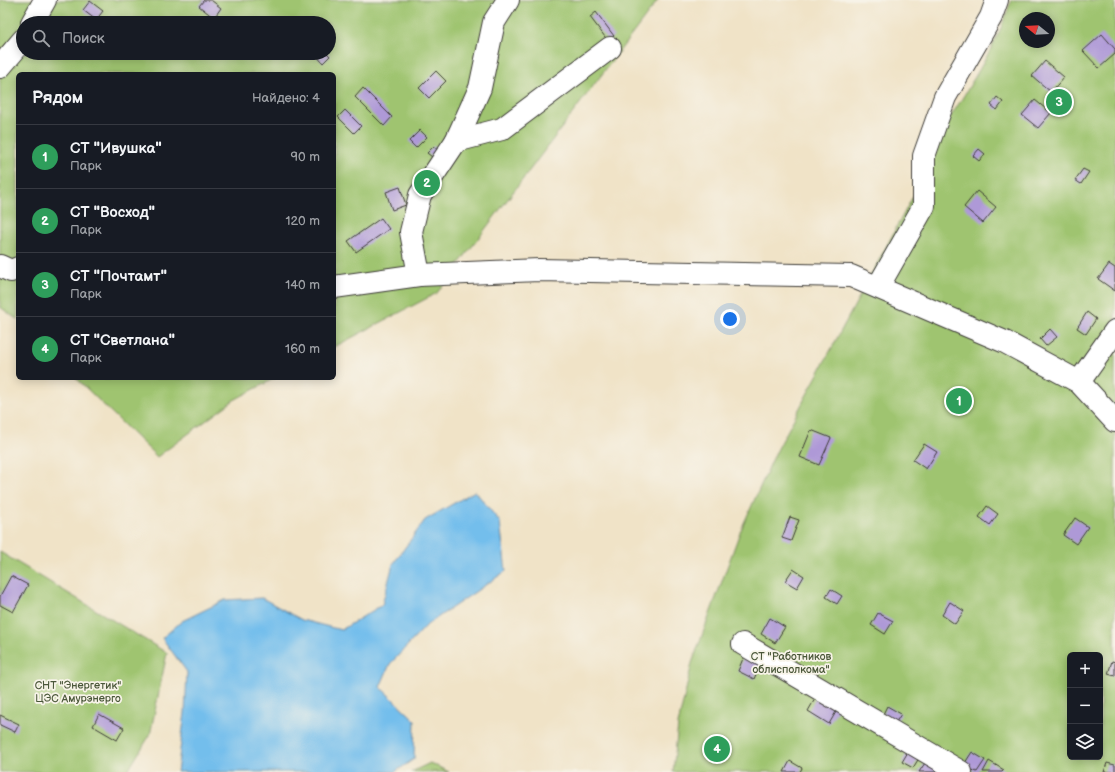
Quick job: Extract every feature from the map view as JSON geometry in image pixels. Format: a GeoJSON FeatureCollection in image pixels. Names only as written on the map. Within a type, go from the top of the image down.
{"type":"FeatureCollection","features":[{"type":"Feature","properties":{"kind":"street"},"geometry":{"type":"LineString","coordinates":[[36,16],[45,0]]}},
{"type":"Feature","properties":{"kind":"street"},"geometry":{"type":"LineString","coordinates":[[419,274],[411,232],[420,195],[456,141],[480,88],[494,22],[508,0]]}},
{"type":"Feature","properties":{"kind":"street"},"geometry":{"type":"LineString","coordinates":[[878,288],[924,206],[924,156],[946,97],[991,17],[997,0]]}},
{"type":"Feature","properties":{"kind":"street"},"geometry":{"type":"LineString","coordinates":[[0,67],[16,48]]}},
{"type":"Feature","properties":{"kind":"street"},"geometry":{"type":"LineString","coordinates":[[456,141],[502,129],[610,48]]}},
{"type":"Feature","properties":{"kind":"street"},"geometry":{"type":"LineString","coordinates":[[0,266],[11,271],[16,269]]}},
{"type":"Feature","properties":{"kind":"street"},"geometry":{"type":"LineString","coordinates":[[336,287],[419,274],[539,270],[851,276],[1005,342],[1079,382],[1115,421]]}},
{"type":"Feature","properties":{"kind":"street"},"geometry":{"type":"LineString","coordinates":[[1079,382],[1115,331]]}},
{"type":"Feature","properties":{"kind":"street"},"geometry":{"type":"LineString","coordinates":[[744,644],[961,772]]}},
{"type":"Feature","properties":{"kind":"green space"},"geometry":{"type":"Polygon","coordinates":[[[0,0],[658,0],[437,293],[336,346],[336,72],[16,72],[16,319],[0,307],[0,0]]]}},
{"type":"Feature","properties":{"kind":"green space","name":"СТ \"Работников облисполкома\""},"geometry":{"type":"Polygon","coordinates":[[[1011,0],[1115,0],[1115,772],[673,772],[678,725],[692,663],[740,532],[774,456],[933,159],[939,136],[975,78],[1001,27],[1011,0]]]}},
{"type":"Feature","properties":{"kind":"green space"},"geometry":{"type":"Polygon","coordinates":[[[78,380],[271,380],[234,400],[157,457],[78,380]]]}},
{"type":"Feature","properties":{"kind":"green space","name":"СНТ \"Энергетик\" ЦЭС Амурэнерго"},"geometry":{"type":"Polygon","coordinates":[[[0,552],[167,653],[150,735],[127,772],[0,772],[0,552]]]}},
{"type":"Feature","properties":{"kind":"green space"},"geometry":{"type":"Polygon","coordinates":[[[430,763],[449,772],[411,772],[430,763]]]}},
{"type":"Feature","properties":{"kind":"water"},"geometry":{"type":"Polygon","coordinates":[[[475,491],[500,522],[506,571],[428,624],[390,664],[380,687],[415,720],[414,759],[395,772],[177,772],[185,713],[187,672],[162,638],[182,621],[225,600],[262,598],[302,620],[341,630],[382,605],[393,564],[425,520],[475,491]]]}},
{"type":"Feature","properties":{"kind":"building"},"geometry":{"type":"Polygon","coordinates":[[[204,0],[211,0],[221,8],[215,16],[212,16],[199,6],[204,0]]]}},
{"type":"Feature","properties":{"kind":"building"},"geometry":{"type":"Polygon","coordinates":[[[90,1],[103,11],[99,16],[91,16],[83,10],[90,1]]]}},
{"type":"Feature","properties":{"kind":"building"},"geometry":{"type":"Polygon","coordinates":[[[596,12],[614,36],[608,41],[590,17],[596,12]]]}},
{"type":"Feature","properties":{"kind":"building"},"geometry":{"type":"Polygon","coordinates":[[[1102,34],[1115,49],[1115,54],[1099,68],[1083,51],[1102,34]]]}},
{"type":"Feature","properties":{"kind":"building"},"geometry":{"type":"Polygon","coordinates":[[[1045,61],[1064,77],[1051,92],[1032,76],[1045,61]]]}},
{"type":"Feature","properties":{"kind":"building"},"geometry":{"type":"Polygon","coordinates":[[[436,71],[446,81],[429,98],[419,88],[436,71]]]}},
{"type":"Feature","properties":{"kind":"building"},"geometry":{"type":"Polygon","coordinates":[[[363,88],[392,117],[384,126],[355,97],[363,88]]]}},
{"type":"Feature","properties":{"kind":"building"},"geometry":{"type":"Polygon","coordinates":[[[997,97],[1003,102],[997,110],[991,105],[997,97]]]}},
{"type":"Feature","properties":{"kind":"building"},"geometry":{"type":"Polygon","coordinates":[[[1035,100],[1051,113],[1038,128],[1022,115],[1035,100]]]}},
{"type":"Feature","properties":{"kind":"building"},"geometry":{"type":"Polygon","coordinates":[[[345,110],[361,126],[354,133],[338,117],[345,110]]]}},
{"type":"Feature","properties":{"kind":"building"},"geometry":{"type":"Polygon","coordinates":[[[420,130],[427,137],[416,148],[409,141],[420,130]]]}},
{"type":"Feature","properties":{"kind":"building"},"geometry":{"type":"Polygon","coordinates":[[[434,146],[438,151],[432,157],[427,153],[434,146]]]}},
{"type":"Feature","properties":{"kind":"building"},"geometry":{"type":"Polygon","coordinates":[[[979,149],[985,154],[979,161],[973,156],[979,149]]]}},
{"type":"Feature","properties":{"kind":"building"},"geometry":{"type":"Polygon","coordinates":[[[1083,169],[1089,172],[1081,184],[1075,180],[1083,169]]]}},
{"type":"Feature","properties":{"kind":"building"},"geometry":{"type":"Polygon","coordinates":[[[400,187],[406,205],[392,210],[386,192],[400,187]]]}},
{"type":"Feature","properties":{"kind":"building"},"geometry":{"type":"Polygon","coordinates":[[[977,191],[996,207],[983,223],[964,207],[977,191]]]}},
{"type":"Feature","properties":{"kind":"building"},"geometry":{"type":"Polygon","coordinates":[[[381,218],[389,229],[356,252],[348,241],[381,218]]]}},
{"type":"Feature","properties":{"kind":"building"},"geometry":{"type":"Polygon","coordinates":[[[1109,264],[1115,268],[1115,291],[1098,279],[1109,264]]]}},
{"type":"Feature","properties":{"kind":"building"},"geometry":{"type":"Polygon","coordinates":[[[1087,312],[1096,319],[1086,334],[1077,328],[1087,312]]]}},
{"type":"Feature","properties":{"kind":"building"},"geometry":{"type":"Polygon","coordinates":[[[1050,329],[1057,337],[1046,346],[1040,339],[1050,329]]]}},
{"type":"Feature","properties":{"kind":"building"},"geometry":{"type":"Polygon","coordinates":[[[811,430],[831,438],[819,465],[800,457],[811,430]]]}},
{"type":"Feature","properties":{"kind":"building"},"geometry":{"type":"Polygon","coordinates":[[[924,444],[937,452],[926,469],[913,460],[924,444]]]}},
{"type":"Feature","properties":{"kind":"building"},"geometry":{"type":"Polygon","coordinates":[[[987,506],[998,514],[990,525],[979,517],[987,506]]]}},
{"type":"Feature","properties":{"kind":"building"},"geometry":{"type":"Polygon","coordinates":[[[790,517],[799,520],[791,541],[782,538],[790,517]]]}},
{"type":"Feature","properties":{"kind":"building"},"geometry":{"type":"Polygon","coordinates":[[[1075,518],[1088,527],[1076,544],[1063,535],[1075,518]]]}},
{"type":"Feature","properties":{"kind":"building"},"geometry":{"type":"Polygon","coordinates":[[[793,569],[804,576],[797,588],[785,581],[793,569]]]}},
{"type":"Feature","properties":{"kind":"building"},"geometry":{"type":"Polygon","coordinates":[[[11,576],[28,585],[13,612],[0,605],[0,596],[11,576]]]}},
{"type":"Feature","properties":{"kind":"building"},"geometry":{"type":"Polygon","coordinates":[[[831,589],[842,596],[837,604],[826,597],[831,589]]]}},
{"type":"Feature","properties":{"kind":"building"},"geometry":{"type":"Polygon","coordinates":[[[950,602],[964,611],[955,624],[942,615],[950,602]]]}},
{"type":"Feature","properties":{"kind":"building"},"geometry":{"type":"Polygon","coordinates":[[[878,613],[893,621],[885,634],[871,625],[878,613]]]}},
{"type":"Feature","properties":{"kind":"building"},"geometry":{"type":"Polygon","coordinates":[[[770,618],[785,627],[775,643],[761,634],[770,618]]]}},
{"type":"Feature","properties":{"kind":"building"},"geometry":{"type":"Polygon","coordinates":[[[744,656],[761,663],[754,679],[738,671],[744,656]]]}},
{"type":"Feature","properties":{"kind":"building"},"geometry":{"type":"Polygon","coordinates":[[[1112,661],[1115,662],[1115,676],[1108,674],[1112,661]]]}},
{"type":"Feature","properties":{"kind":"building"},"geometry":{"type":"Polygon","coordinates":[[[819,692],[840,705],[829,724],[808,711],[819,692]]]}},
{"type":"Feature","properties":{"kind":"building"},"geometry":{"type":"Polygon","coordinates":[[[887,706],[901,714],[896,722],[883,714],[887,706]]]}},
{"type":"Feature","properties":{"kind":"building"},"geometry":{"type":"Polygon","coordinates":[[[99,714],[124,728],[117,740],[93,726],[99,714]]]}},
{"type":"Feature","properties":{"kind":"building"},"geometry":{"type":"Polygon","coordinates":[[[0,715],[19,724],[15,732],[0,725],[0,715]]]}},
{"type":"Feature","properties":{"kind":"building"},"geometry":{"type":"Polygon","coordinates":[[[911,747],[922,753],[913,768],[902,762],[911,747]]]}},
{"type":"Feature","properties":{"kind":"building"},"geometry":{"type":"Polygon","coordinates":[[[972,752],[985,760],[977,772],[963,766],[972,752]]]}},
{"type":"Feature","properties":{"kind":"building"},"geometry":{"type":"Polygon","coordinates":[[[927,760],[941,768],[939,772],[919,772],[927,760]]]}},
{"type":"Feature","properties":{"kind":"building"},"geometry":{"type":"Polygon","coordinates":[[[790,761],[802,768],[800,772],[784,772],[790,761]]]}},
{"type":"Feature","properties":{"kind":"building"},"geometry":{"type":"Polygon","coordinates":[[[989,761],[1004,770],[1002,772],[983,772],[989,761]]]}},
{"type":"Feature","properties":{"kind":"building"},"geometry":{"type":"Polygon","coordinates":[[[1107,763],[1115,765],[1115,772],[1104,772],[1107,763]]]}},
{"type":"Feature","properties":{"kind":"place","name":"СТ \"Почтамт\""},"geometry":{"type":"Point","coordinates":[1059,102]}},
{"type":"Feature","properties":{"kind":"place","name":"СТ \"Восход\""},"geometry":{"type":"Point","coordinates":[427,183]}},
{"type":"Feature","properties":{"kind":"place","name":"СТ \"Ивушка\""},"geometry":{"type":"Point","coordinates":[959,401]}},
{"type":"Feature","properties":{"kind":"place","name":"СТ \"Светлана\""},"geometry":{"type":"Point","coordinates":[717,749]}}]}
